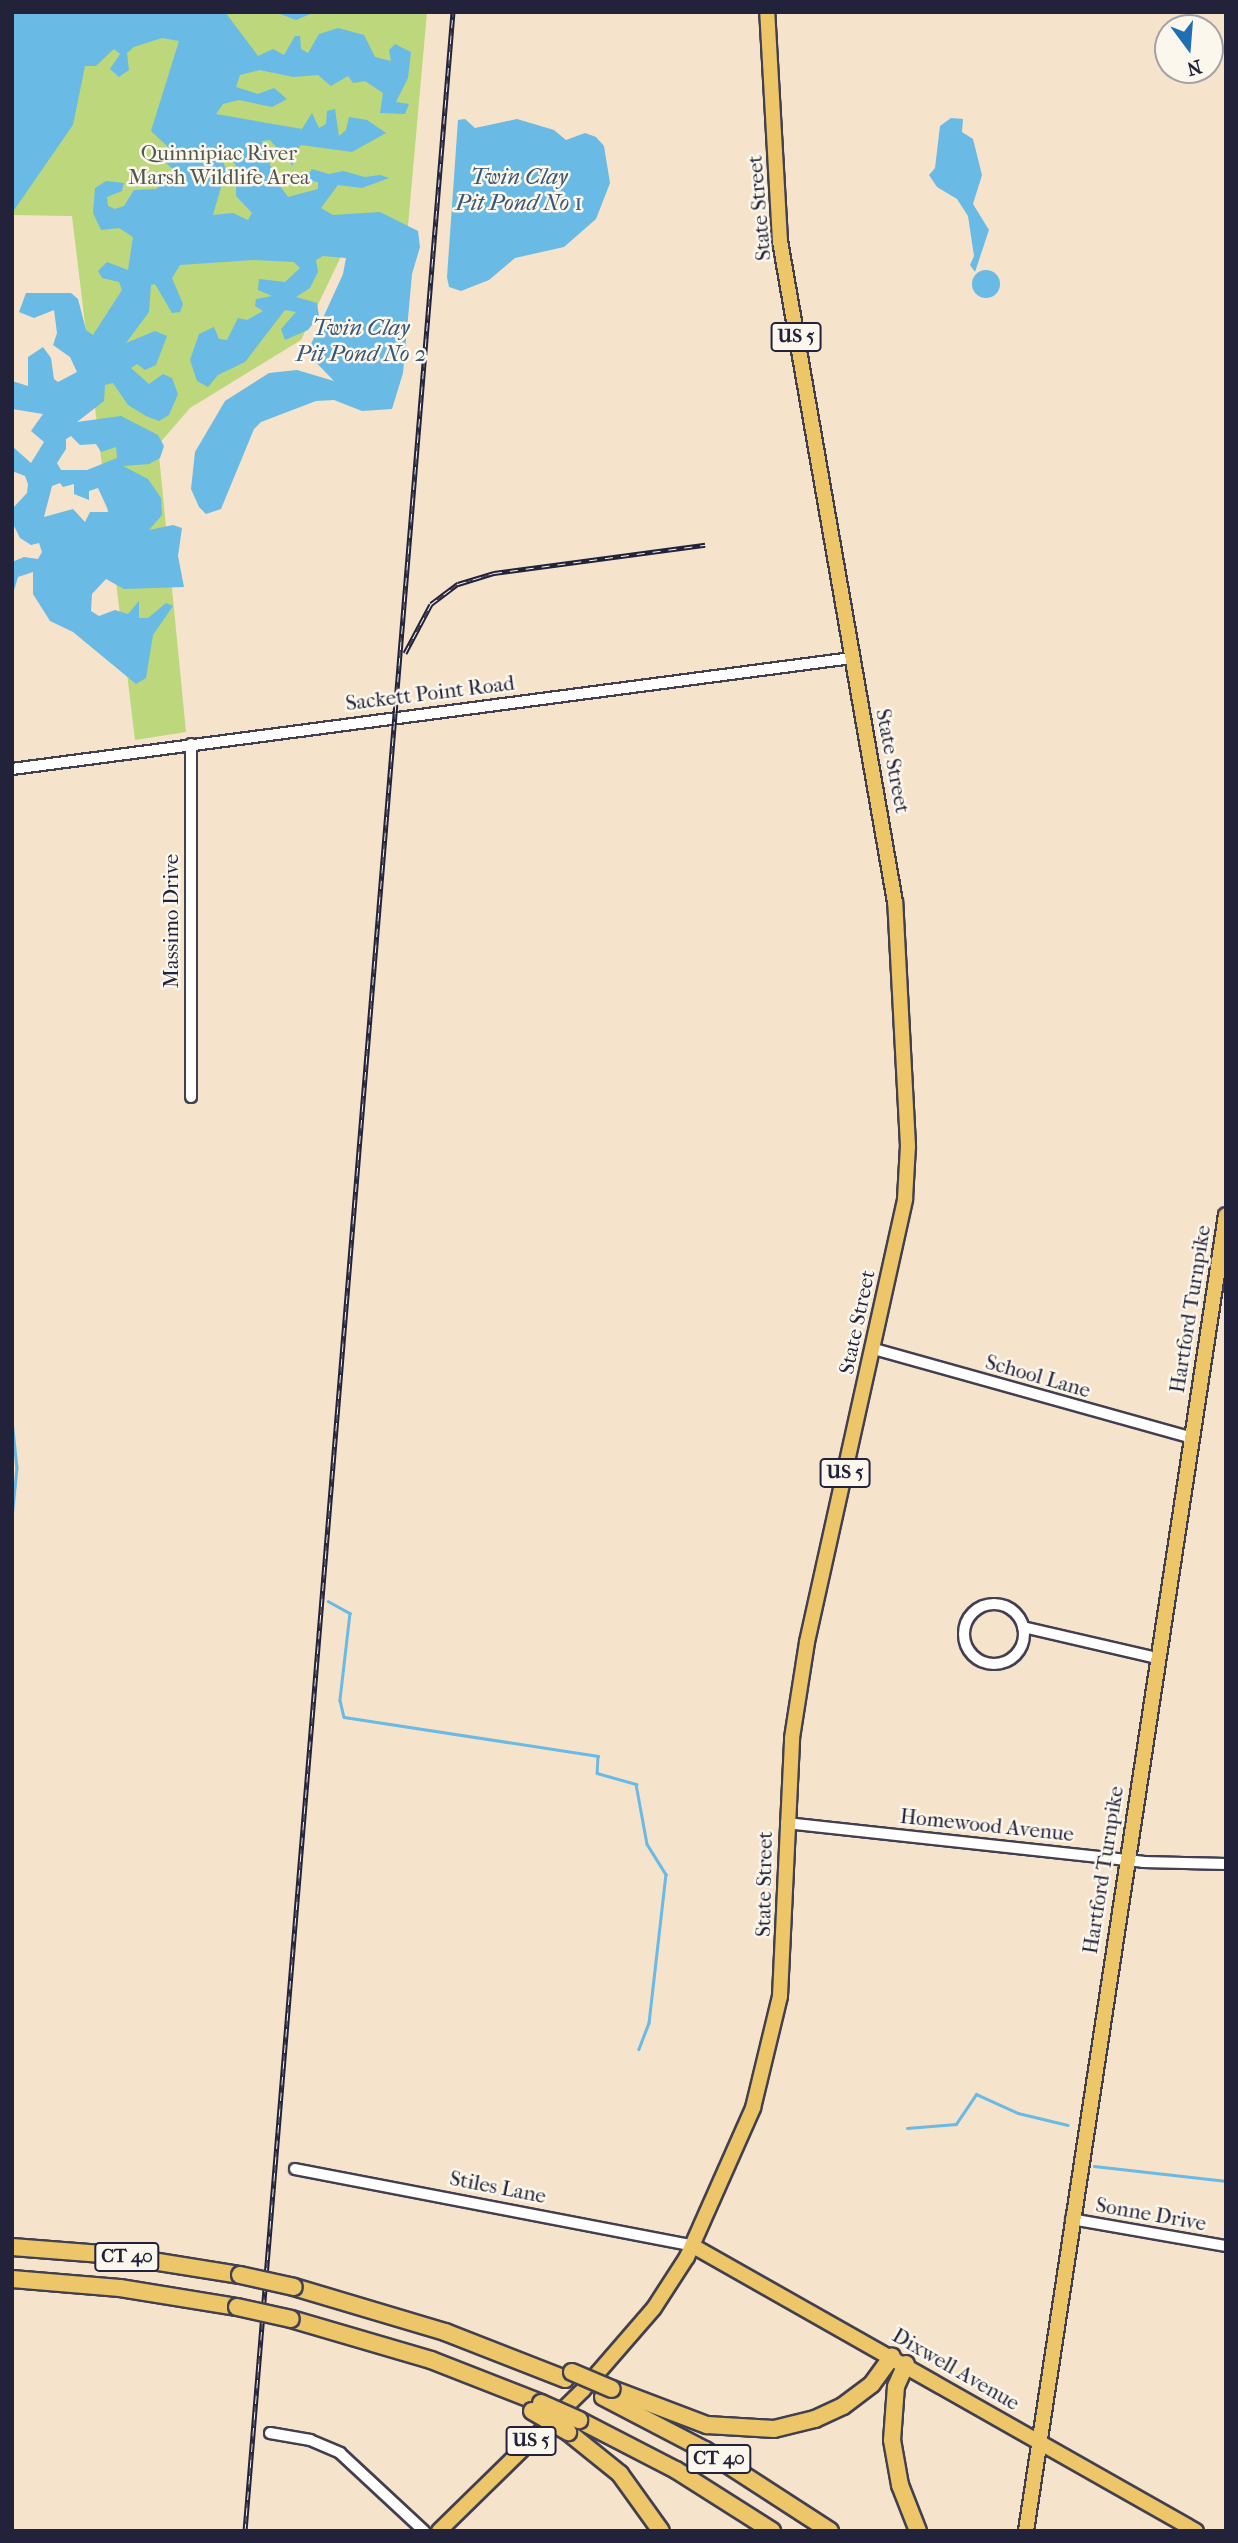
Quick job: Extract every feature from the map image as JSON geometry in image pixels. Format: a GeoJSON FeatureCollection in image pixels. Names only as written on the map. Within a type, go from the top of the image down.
{"type":"FeatureCollection","features":[{"type":"Feature","properties":{"kind":"highway","name":"CT 40"},"geometry":{"type":"LineString","coordinates":[[12,2247],[115,2255],[240,2275],[294,2287],[497,2350],[607,2393],[705,2450],[830,2531]]}},
{"type":"Feature","properties":{"kind":"highway","name":"CT 40"},"geometry":{"type":"LineString","coordinates":[[12,2278],[120,2288],[237,2307],[292,2319],[486,2381],[502,2396],[537,2407],[573,2426],[676,2470],[772,2531]]}},
{"type":"Feature","properties":{"kind":"highway"},"geometry":{"type":"LineString","coordinates":[[607,2393],[708,2425],[774,2428],[815,2419],[843,2406],[899,2360]]}},
{"type":"Feature","properties":{"kind":"highway"},"geometry":{"type":"LineString","coordinates":[[899,2360],[892,2440],[900,2486],[918,2531]]}},
{"type":"Feature","properties":{"kind":"highway"},"geometry":{"type":"LineString","coordinates":[[573,2426],[620,2474],[661,2531]]}},
{"type":"Feature","properties":{"kind":"main road","name":"State Street"},"geometry":{"type":"LineString","coordinates":[[439,2531],[607,2365],[654,2308],[692,2246],[747,2124],[771,2045],[783,1968],[786,1823],[792,1738],[807,1642],[874,1349],[905,1199],[908,1146],[895,902],[780,242],[767,12]]}},
{"type":"Feature","properties":{"kind":"main road","name":"Hartford Turnpike"},"geometry":{"type":"LineString","coordinates":[[1026,2531],[1071,2220],[1226,1215]]}},
{"type":"Feature","properties":{"kind":"main road","name":"Dixwell Avenue"},"geometry":{"type":"LineString","coordinates":[[692,2246],[899,2360],[1196,2531]]}},
{"type":"Feature","properties":{"kind":"street","name":"Sackett Point Road"},"geometry":{"type":"LineString","coordinates":[[12,769],[852,658]]}},
{"type":"Feature","properties":{"kind":"street","name":"Massimo Drive"},"geometry":{"type":"LineString","coordinates":[[191,744],[191,1097]]}},
{"type":"Feature","properties":{"kind":"street","name":"School Lane"},"geometry":{"type":"LineString","coordinates":[[874,1349],[1192,1438]]}},
{"type":"Feature","properties":{"kind":"street"},"geometry":{"type":"LineString","coordinates":[[1023,1627],[1021,1647],[1007,1661],[987,1663],[965,1643],[970,1616],[985,1605],[1013,1611],[1023,1627],[1157,1658]]}},
{"type":"Feature","properties":{"kind":"street","name":"Homewood Avenue"},"geometry":{"type":"LineString","coordinates":[[786,1823],[1126,1860],[1226,1864]]}},
{"type":"Feature","properties":{"kind":"street","name":"Stiles Lane"},"geometry":{"type":"LineString","coordinates":[[295,2169],[692,2246]]}},
{"type":"Feature","properties":{"kind":"street","name":"Sonne Drive"},"geometry":{"type":"LineString","coordinates":[[1071,2220],[1226,2246]]}},
{"type":"Feature","properties":{"kind":"street"},"geometry":{"type":"LineString","coordinates":[[270,2433],[310,2440],[340,2453],[424,2531]]}},
{"type":"Feature","properties":{"kind":"green space","name":"Quinnipiac River Marsh Wildlife Area"},"geometry":{"type":"Polygon","coordinates":[[[130,12],[427,12],[406,248],[346,246],[301,340],[190,408],[158,445],[186,732],[135,740],[72,216],[12,215],[17,200],[73,125],[89,23],[130,12]]]}},
{"type":"Feature","properties":{"kind":"water","name":"Twin Clay Pit Pond No 2"},"geometry":{"type":"Polygon","coordinates":[[[12,12],[225,12],[258,56],[273,49],[284,55],[295,36],[300,36],[301,49],[308,53],[319,34],[338,28],[364,35],[375,57],[391,61],[389,50],[395,44],[411,52],[408,78],[396,102],[409,104],[405,114],[380,113],[383,93],[365,81],[353,83],[348,76],[331,86],[318,75],[293,77],[260,70],[240,75],[236,87],[258,94],[274,88],[287,99],[272,107],[239,100],[223,104],[216,114],[302,129],[312,113],[319,128],[326,124],[327,111],[335,109],[339,136],[346,130],[349,117],[367,120],[386,133],[352,152],[301,145],[293,155],[293,166],[270,140],[262,141],[275,179],[288,197],[318,189],[318,182],[305,180],[312,169],[329,174],[343,171],[365,177],[380,175],[389,178],[362,188],[338,185],[321,208],[333,215],[380,212],[418,231],[420,247],[412,274],[403,373],[392,409],[362,411],[334,400],[316,401],[261,422],[254,429],[221,509],[206,514],[199,507],[191,489],[195,452],[225,401],[269,373],[297,370],[334,381],[307,353],[343,274],[346,258],[323,256],[316,260],[318,272],[310,288],[296,297],[317,303],[319,316],[308,330],[285,340],[281,329],[296,312],[285,310],[245,362],[218,375],[208,387],[197,381],[190,360],[199,334],[214,327],[219,339],[227,340],[238,318],[247,320],[263,311],[255,306],[256,299],[272,296],[258,290],[259,279],[285,282],[300,268],[294,262],[253,260],[180,265],[172,278],[183,304],[180,312],[172,313],[155,284],[151,285],[149,312],[126,343],[155,331],[167,336],[156,365],[145,370],[137,364],[131,368],[149,384],[163,374],[172,378],[178,394],[169,415],[159,421],[146,416],[128,405],[113,383],[105,385],[104,401],[77,422],[121,416],[158,435],[164,446],[160,458],[149,464],[123,466],[148,479],[161,498],[162,515],[149,530],[173,525],[182,528],[178,556],[184,587],[124,589],[106,579],[92,594],[91,611],[99,616],[115,610],[128,614],[139,601],[139,618],[148,618],[166,603],[173,606],[153,635],[146,678],[136,684],[73,632],[50,621],[33,594],[33,572],[18,577],[12,597],[12,562],[24,557],[38,559],[42,552],[39,543],[31,545],[20,538],[12,522],[12,509],[27,493],[28,484],[25,476],[12,471],[12,446],[31,463],[44,442],[31,431],[43,414],[12,409],[12,381],[28,386],[28,357],[43,347],[51,358],[54,379],[58,382],[77,372],[70,357],[53,345],[57,333],[54,310],[34,318],[19,312],[26,293],[71,293],[78,299],[86,330],[93,335],[122,290],[119,282],[102,278],[98,271],[107,262],[128,270],[133,237],[119,228],[101,230],[93,213],[95,188],[106,181],[124,183],[122,191],[107,197],[108,206],[115,209],[124,206],[134,190],[156,189],[174,170],[166,163],[167,146],[151,131],[179,41],[162,38],[134,47],[127,53],[129,70],[119,77],[110,69],[120,54],[114,49],[96,66],[85,66],[73,125],[12,213],[12,12]],[[228,152],[222,158],[226,170],[213,215],[233,213],[248,220],[252,213],[236,196],[236,166],[228,152]],[[71,436],[66,439],[66,449],[57,463],[61,470],[87,470],[117,458],[116,447],[101,452],[96,444],[80,445],[71,436]],[[60,483],[52,486],[44,517],[73,509],[85,522],[90,512],[109,512],[98,488],[89,491],[89,500],[74,494],[74,484],[63,487],[60,483]]]}},
{"type":"Feature","properties":{"kind":"water"},"geometry":{"type":"Polygon","coordinates":[[[275,12],[315,12],[296,20],[275,12]]]}},
{"type":"Feature","properties":{"kind":"water"},"geometry":{"type":"Polygon","coordinates":[[[951,118],[963,119],[962,132],[973,139],[982,175],[973,204],[989,230],[975,272],[970,265],[974,256],[968,216],[957,199],[937,187],[929,175],[935,168],[940,126],[951,118]]]}},
{"type":"Feature","properties":{"kind":"water","name":"Twin Clay Pit Pond No 1"},"geometry":{"type":"Polygon","coordinates":[[[465,119],[475,128],[517,119],[554,130],[566,140],[585,133],[596,137],[604,146],[610,183],[596,219],[564,247],[515,258],[489,280],[461,291],[449,287],[447,277],[458,120],[465,119]]]}},
{"type":"Feature","properties":{"kind":"water"},"geometry":{"type":"Polygon","coordinates":[[[986,270],[996,274],[1000,284],[996,294],[986,298],[976,294],[972,284],[976,274],[986,270]]]}},
{"type":"Feature","properties":{"kind":"waterway"},"geometry":{"type":"LineString","coordinates":[[12,1420],[17,1468],[12,1518]]}},
{"type":"Feature","properties":{"kind":"waterway"},"geometry":{"type":"LineString","coordinates":[[328,1601],[350,1613],[340,1700],[344,1717],[598,1756],[597,1773],[636,1784],[647,1844],[666,1874],[649,2023],[639,2049]]}},
{"type":"Feature","properties":{"kind":"waterway"},"geometry":{"type":"LineString","coordinates":[[907,2128],[956,2124],[976,2094],[1018,2113],[1068,2125]]}},
{"type":"Feature","properties":{"kind":"waterway"},"geometry":{"type":"LineString","coordinates":[[1094,2166],[1226,2181]]}},
{"type":"Feature","properties":{"kind":"railway"},"geometry":{"type":"LineString","coordinates":[[245,2531],[453,12]]}},
{"type":"Feature","properties":{"kind":"railway"},"geometry":{"type":"LineString","coordinates":[[405,653],[431,604],[458,584],[494,573],[705,545]]}}]}
